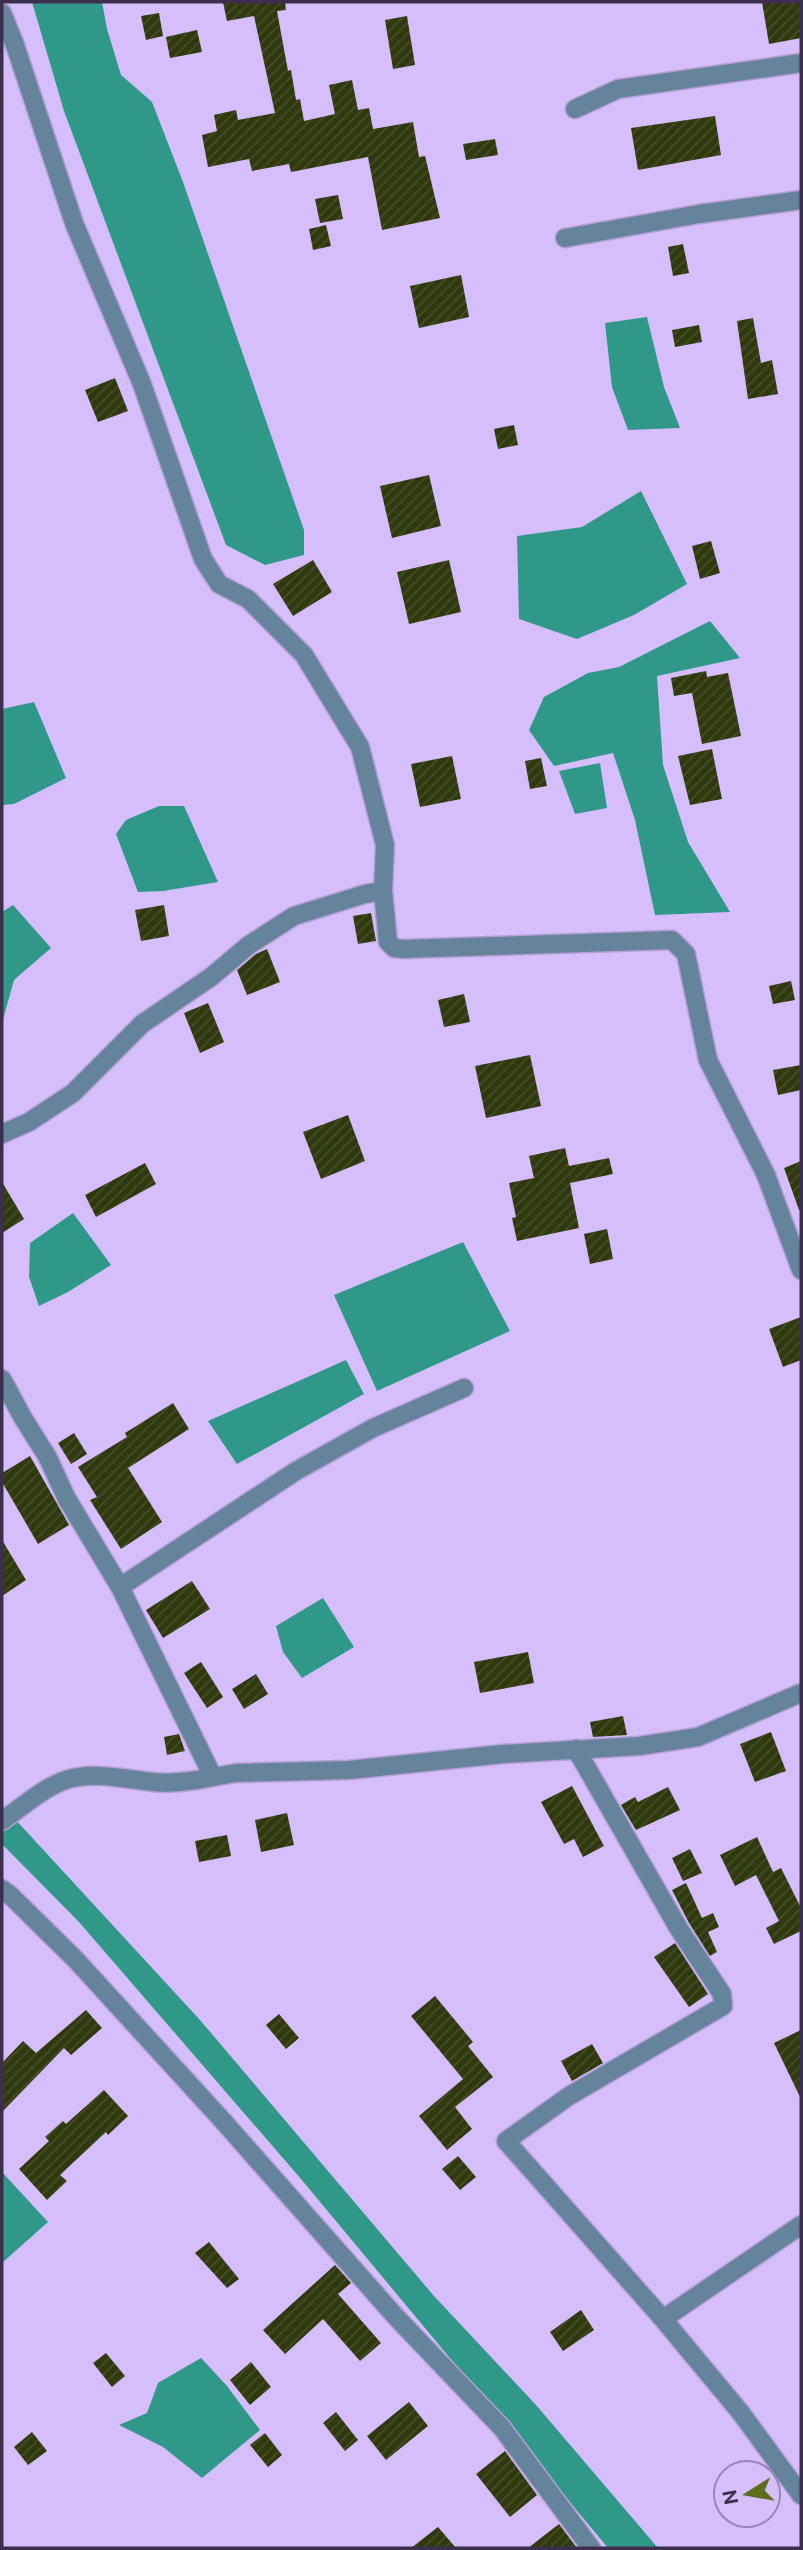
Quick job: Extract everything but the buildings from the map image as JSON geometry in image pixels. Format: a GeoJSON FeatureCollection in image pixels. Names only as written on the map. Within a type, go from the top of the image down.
{"type":"FeatureCollection","features":[{"type":"Feature","properties":{"kind":"street"},"geometry":{"type":"LineString","coordinates":[[2,13],[74,223],[142,384],[203,559],[219,584],[248,599],[304,655],[360,747],[385,845],[383,891],[388,942],[394,948],[673,940],[686,954],[708,1060],[766,1175],[801,1270]]}},
{"type":"Feature","properties":{"kind":"street"},"geometry":{"type":"LineString","coordinates":[[575,109],[618,89],[801,63]]}},
{"type":"Feature","properties":{"kind":"street"},"geometry":{"type":"LineString","coordinates":[[565,238],[699,214],[801,200]]}},
{"type":"Feature","properties":{"kind":"street"},"geometry":{"type":"LineString","coordinates":[[2,1134],[29,1122],[72,1093],[142,1024],[211,977],[249,945],[294,916],[383,891]]}},
{"type":"Feature","properties":{"kind":"street"},"geometry":{"type":"LineString","coordinates":[[2,1378],[47,1456],[67,1499],[120,1587],[213,1777]]}},
{"type":"Feature","properties":{"kind":"street"},"geometry":{"type":"LineString","coordinates":[[120,1587],[296,1471],[373,1428],[464,1388]]}},
{"type":"Feature","properties":{"kind":"street"},"geometry":{"type":"LineString","coordinates":[[8,1817],[59,1782],[75,1778],[195,1781],[236,1773],[349,1770],[503,1754],[639,1746],[698,1737],[801,1693]]}},
{"type":"Feature","properties":{"kind":"street"},"geometry":{"type":"LineString","coordinates":[[576,1749],[679,1929],[722,1994],[723,2006],[569,2096],[506,2141],[663,2319],[741,2413],[801,2495]]}},
{"type":"Feature","properties":{"kind":"street"},"geometry":{"type":"LineString","coordinates":[[2,1889],[76,1960],[396,2317],[502,2428],[591,2548]]}},
{"type":"Feature","properties":{"kind":"street"},"geometry":{"type":"LineString","coordinates":[[663,2319],[801,2225]]}},
{"type":"Feature","properties":{"kind":"shaded area"},"geometry":{"type":"Polygon","coordinates":[[[32,2],[102,2],[121,75],[152,102],[183,182],[304,530],[304,555],[265,565],[226,545],[64,111],[32,2]]]}},
{"type":"Feature","properties":{"kind":"shaded area"},"geometry":{"type":"Polygon","coordinates":[[[647,317],[664,387],[680,428],[628,430],[612,387],[605,323],[647,317]]]}},
{"type":"Feature","properties":{"kind":"shaded area"},"geometry":{"type":"Polygon","coordinates":[[[641,491],[687,584],[634,615],[577,639],[519,619],[517,536],[582,527],[641,491]]]}},
{"type":"Feature","properties":{"kind":"shaded area"},"geometry":{"type":"Polygon","coordinates":[[[710,621],[740,658],[657,676],[663,765],[688,842],[730,912],[655,915],[635,820],[613,753],[554,766],[529,730],[544,697],[588,673],[619,667],[710,621]]]}},
{"type":"Feature","properties":{"kind":"shaded area"},"geometry":{"type":"Polygon","coordinates":[[[34,702],[66,778],[14,804],[3,805],[2,709],[34,702]]]}},
{"type":"Feature","properties":{"kind":"shaded area"},"geometry":{"type":"Polygon","coordinates":[[[600,763],[607,808],[575,814],[559,771],[600,763]]]}},
{"type":"Feature","properties":{"kind":"shaded area"},"geometry":{"type":"Polygon","coordinates":[[[159,806],[184,806],[218,882],[163,891],[138,892],[116,834],[126,820],[159,806]]]}},
{"type":"Feature","properties":{"kind":"shaded area"},"geometry":{"type":"Polygon","coordinates":[[[13,905],[51,948],[14,980],[2,1023],[2,912],[13,905]]]}},
{"type":"Feature","properties":{"kind":"shaded area"},"geometry":{"type":"Polygon","coordinates":[[[73,1213],[111,1265],[68,1292],[39,1306],[29,1277],[30,1243],[73,1213]]]}},
{"type":"Feature","properties":{"kind":"shaded area"},"geometry":{"type":"Polygon","coordinates":[[[463,1242],[510,1331],[377,1391],[334,1295],[463,1242]]]}},
{"type":"Feature","properties":{"kind":"shaded area"},"geometry":{"type":"Polygon","coordinates":[[[346,1360],[364,1394],[237,1464],[208,1421],[346,1360]]]}},
{"type":"Feature","properties":{"kind":"shaded area"},"geometry":{"type":"Polygon","coordinates":[[[323,1598],[354,1647],[302,1678],[283,1652],[276,1626],[323,1598]]]}},
{"type":"Feature","properties":{"kind":"shaded area"},"geometry":{"type":"Polygon","coordinates":[[[2,1805],[200,2020],[434,2296],[536,2405],[658,2548],[608,2548],[301,2179],[79,1922],[2,1844],[2,1805]]]}},
{"type":"Feature","properties":{"kind":"shaded area"},"geometry":{"type":"Polygon","coordinates":[[[2,2172],[48,2222],[2,2263],[2,2172]]]}},
{"type":"Feature","properties":{"kind":"shaded area"},"geometry":{"type":"Polygon","coordinates":[[[201,2358],[227,2386],[260,2430],[202,2478],[163,2447],[119,2425],[147,2413],[158,2383],[201,2358]]]}}]}
